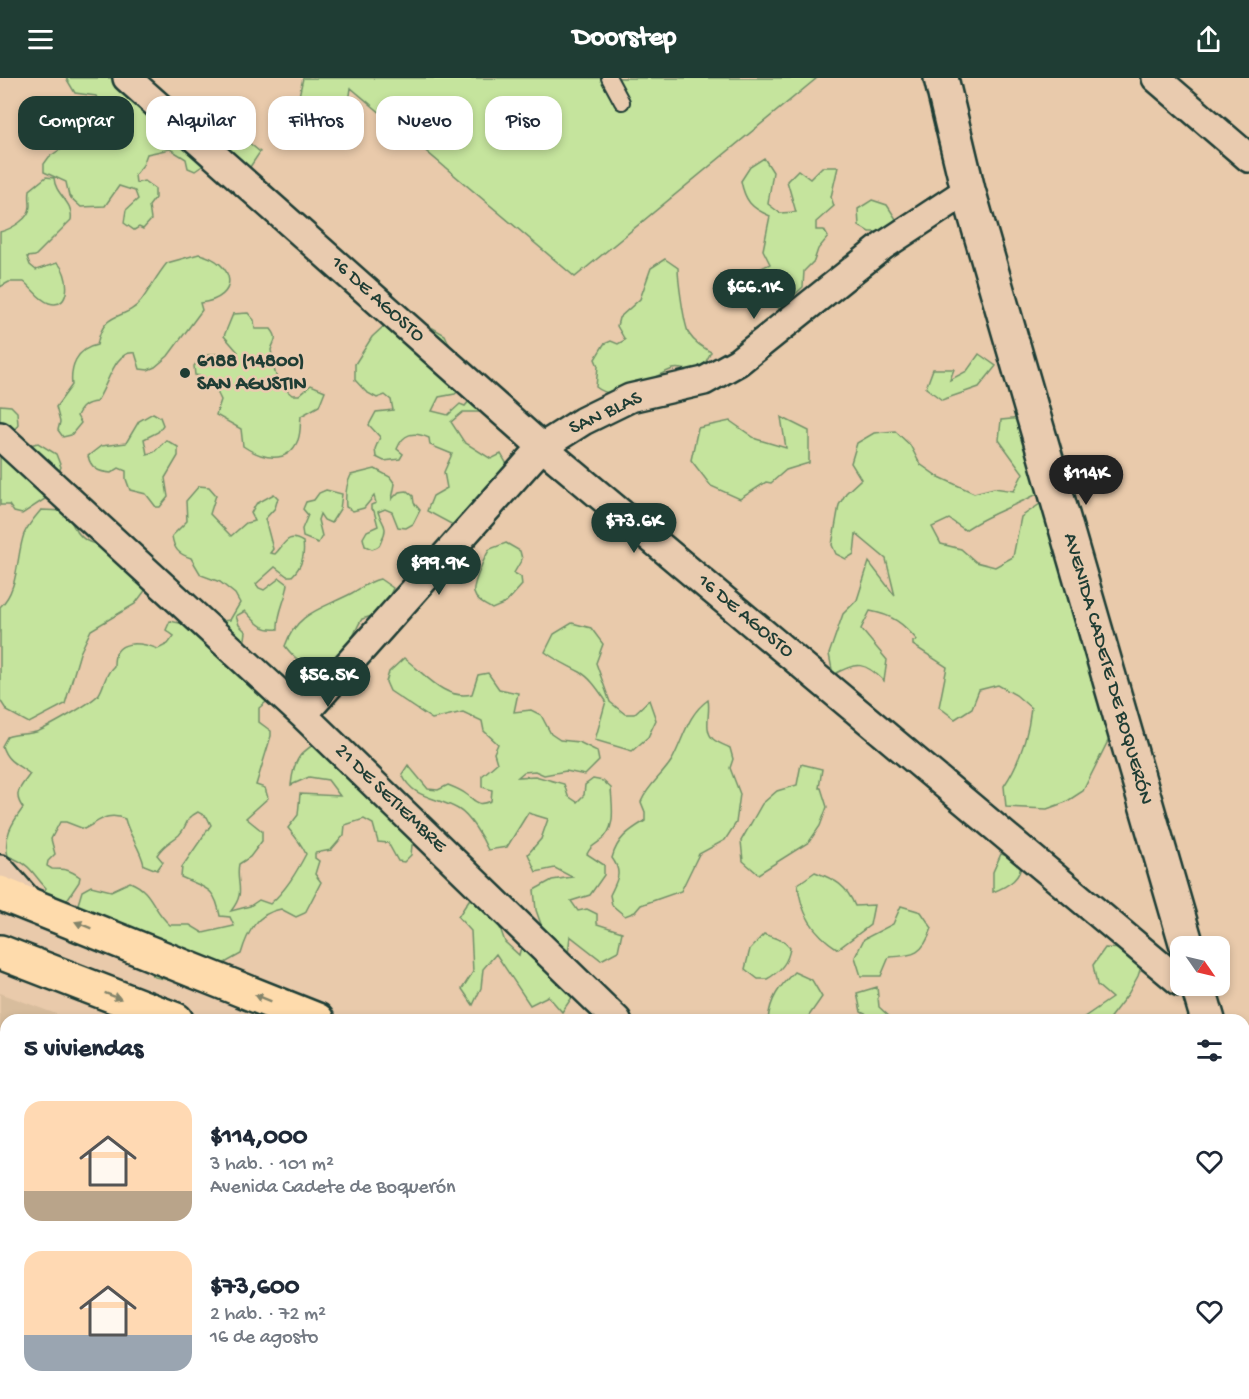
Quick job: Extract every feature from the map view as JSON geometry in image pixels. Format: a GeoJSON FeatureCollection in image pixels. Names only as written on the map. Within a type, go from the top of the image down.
{"type":"FeatureCollection","features":[{"type":"Feature","properties":{"kind":"highway"},"geometry":{"type":"LineString","coordinates":[[15,898],[302,1014]]}},
{"type":"Feature","properties":{"kind":"highway"},"geometry":{"type":"LineString","coordinates":[[0,952],[160,1014]]}},
{"type":"Feature","properties":{"kind":"main road","name":"AVENIDA CADETE DE BOQUERÓN"},"geometry":{"type":"LineString","coordinates":[[941,78],[968,190],[1184,936]]}},
{"type":"Feature","properties":{"kind":"street","name":"16 DE AGOSTO"},"geometry":{"type":"LineString","coordinates":[[128,78],[542,447],[1170,974]]}},
{"type":"Feature","properties":{"kind":"street"},"geometry":{"type":"LineString","coordinates":[[1156,78],[1249,158]]}},
{"type":"Feature","properties":{"kind":"street","name":"SAN BLAS"},"geometry":{"type":"LineString","coordinates":[[303,715],[542,447],[583,421],[630,399],[704,381],[738,362],[883,246],[968,190]]}},
{"type":"Feature","properties":{"kind":"street","name":"21 DE SETIEMBRE"},"geometry":{"type":"LineString","coordinates":[[0,436],[303,715],[611,1014]]}},
{"type":"Feature","properties":{"kind":"street"},"geometry":{"type":"LineString","coordinates":[[0,869],[15,898]]}},
{"type":"Feature","properties":{"kind":"lane"},"geometry":{"type":"LineString","coordinates":[[609,78],[622,102]]}},
{"type":"Feature","properties":{"kind":"shaded area"},"geometry":{"type":"Polygon","coordinates":[[[0,993],[56,1014],[0,1014],[0,993]]]}},
{"type":"Feature","properties":{"kind":"green space"},"geometry":{"type":"Polygon","coordinates":[[[66,78],[122,78],[146,101],[146,150],[165,150],[147,154],[143,165],[135,175],[136,183],[144,181],[155,189],[155,198],[149,206],[151,220],[143,229],[139,227],[134,230],[124,223],[126,210],[138,199],[135,191],[119,186],[105,206],[81,207],[69,196],[66,182],[44,172],[44,164],[59,150],[134,150],[134,96],[96,96],[75,93],[66,78]]]}},
{"type":"Feature","properties":{"kind":"green space"},"geometry":{"type":"Polygon","coordinates":[[[303,78],[817,78],[575,277],[424,150],[473,150],[473,96],[376,96],[376,109],[364,99],[364,96],[360,96],[351,88],[350,96],[299,96],[303,78]]]}},
{"type":"Feature","properties":{"kind":"green space"},"geometry":{"type":"Polygon","coordinates":[[[256,149],[260,152],[250,167],[234,172],[219,150],[256,149]]]}},
{"type":"Feature","properties":{"kind":"green space"},"geometry":{"type":"Polygon","coordinates":[[[172,150],[196,150],[208,162],[195,171],[188,168],[186,159],[172,150]]]}},
{"type":"Feature","properties":{"kind":"green space"},"geometry":{"type":"Polygon","coordinates":[[[764,158],[773,172],[768,204],[780,213],[796,212],[787,181],[798,170],[810,179],[822,167],[838,167],[831,197],[834,206],[816,222],[816,230],[824,230],[828,237],[818,249],[814,261],[804,271],[803,287],[779,309],[771,295],[756,300],[741,295],[741,278],[770,264],[763,250],[770,216],[750,203],[741,181],[750,167],[764,158]]]}},
{"type":"Feature","properties":{"kind":"green space"},"geometry":{"type":"Polygon","coordinates":[[[46,177],[54,178],[55,184],[70,208],[71,220],[35,256],[27,257],[30,265],[36,270],[57,263],[61,268],[66,289],[62,301],[56,304],[42,299],[24,282],[9,282],[0,287],[0,232],[14,226],[27,215],[30,206],[30,190],[46,177]]]}},
{"type":"Feature","properties":{"kind":"green space"},"geometry":{"type":"Polygon","coordinates":[[[872,200],[887,205],[896,219],[885,232],[869,232],[859,226],[858,209],[872,200]]]}},
{"type":"Feature","properties":{"kind":"green space"},"geometry":{"type":"Polygon","coordinates":[[[199,254],[220,264],[226,272],[229,280],[228,287],[223,294],[213,300],[200,303],[202,310],[168,356],[155,367],[148,370],[140,369],[135,353],[128,353],[122,357],[116,363],[96,402],[87,404],[77,416],[81,423],[71,435],[63,437],[58,430],[60,422],[56,407],[72,385],[73,365],[79,355],[84,350],[97,345],[104,325],[128,312],[141,301],[167,263],[199,254]]]}},
{"type":"Feature","properties":{"kind":"green space"},"geometry":{"type":"Polygon","coordinates":[[[665,259],[678,268],[683,312],[689,334],[711,352],[703,367],[697,372],[673,369],[624,392],[605,392],[596,387],[598,366],[595,359],[604,344],[611,341],[618,344],[625,340],[617,326],[619,318],[640,299],[651,268],[665,259]]]}},
{"type":"Feature","properties":{"kind":"green space"},"geometry":{"type":"Polygon","coordinates":[[[248,313],[254,320],[255,329],[271,329],[275,335],[271,351],[276,375],[283,387],[292,395],[299,395],[311,385],[325,391],[319,406],[301,416],[300,431],[294,448],[281,456],[258,454],[243,446],[241,429],[216,415],[221,400],[214,387],[205,378],[195,375],[194,366],[206,355],[231,356],[238,352],[224,336],[233,314],[248,313]]]}},
{"type":"Feature","properties":{"kind":"green space"},"geometry":{"type":"Polygon","coordinates":[[[417,319],[445,335],[467,383],[455,394],[439,397],[432,411],[448,415],[460,404],[465,406],[475,394],[490,400],[480,412],[463,412],[451,422],[464,442],[491,459],[501,454],[509,468],[455,526],[427,511],[433,496],[447,488],[444,472],[452,454],[430,445],[429,438],[414,434],[406,437],[399,444],[397,449],[403,454],[400,459],[384,461],[376,457],[375,449],[380,437],[369,425],[376,412],[393,410],[391,400],[385,395],[377,398],[366,392],[355,380],[355,364],[372,337],[384,326],[399,320],[417,319]]]}},
{"type":"Feature","properties":{"kind":"green space"},"geometry":{"type":"Polygon","coordinates":[[[979,354],[996,366],[979,387],[942,400],[926,388],[933,369],[954,369],[950,380],[967,371],[979,354]]]}},
{"type":"Feature","properties":{"kind":"green space"},"geometry":{"type":"Polygon","coordinates":[[[0,405],[11,406],[17,412],[18,424],[13,433],[26,450],[30,445],[38,443],[56,454],[61,467],[48,497],[22,514],[14,512],[9,505],[0,505],[0,405]]]}},
{"type":"Feature","properties":{"kind":"green space"},"geometry":{"type":"Polygon","coordinates":[[[153,413],[160,417],[163,425],[158,432],[144,439],[147,454],[154,452],[166,440],[178,447],[178,456],[165,478],[168,497],[160,507],[156,507],[146,494],[130,490],[126,471],[119,468],[111,473],[99,471],[93,467],[88,456],[101,446],[126,443],[139,421],[153,413]]]}},
{"type":"Feature","properties":{"kind":"green space"},"geometry":{"type":"Polygon","coordinates":[[[781,417],[809,431],[809,463],[786,470],[771,483],[766,482],[740,499],[711,486],[691,460],[698,428],[730,421],[756,439],[786,448],[781,417]]]}},
{"type":"Feature","properties":{"kind":"green space"},"geometry":{"type":"Polygon","coordinates":[[[1022,418],[1042,474],[1037,494],[965,530],[949,519],[932,527],[941,544],[961,549],[976,562],[995,567],[1013,557],[1021,517],[1040,504],[1059,506],[1127,703],[1083,791],[1066,802],[1047,809],[1006,807],[1004,786],[1015,768],[1022,749],[1031,708],[1016,695],[998,685],[979,690],[972,708],[955,719],[939,707],[947,667],[913,645],[913,641],[917,640],[902,624],[891,617],[870,611],[861,629],[887,660],[884,681],[871,670],[860,666],[848,667],[833,675],[829,654],[843,614],[857,600],[869,562],[895,596],[886,559],[856,534],[854,554],[846,559],[836,554],[832,545],[839,505],[846,493],[861,479],[851,463],[857,443],[874,433],[895,431],[910,445],[920,464],[937,476],[974,493],[994,488],[1014,491],[1023,473],[999,440],[1001,420],[1022,418]]]}},
{"type":"Feature","properties":{"kind":"green space"},"geometry":{"type":"Polygon","coordinates":[[[375,469],[390,477],[395,484],[392,499],[399,492],[407,491],[413,496],[414,503],[420,510],[413,524],[406,528],[398,527],[392,512],[385,509],[378,512],[385,531],[379,545],[372,549],[365,546],[363,538],[367,531],[378,526],[374,511],[371,509],[371,505],[376,503],[374,496],[364,508],[353,511],[346,507],[346,499],[351,475],[375,469]]]}},
{"type":"Feature","properties":{"kind":"green space"},"geometry":{"type":"Polygon","coordinates":[[[199,486],[209,487],[216,495],[210,514],[231,536],[246,523],[255,521],[251,513],[256,504],[274,494],[278,498],[275,508],[265,519],[273,549],[270,553],[275,554],[287,540],[293,538],[303,542],[304,547],[300,565],[292,576],[287,576],[275,567],[256,584],[264,590],[280,578],[288,584],[278,629],[263,627],[245,611],[236,616],[239,625],[246,632],[243,652],[270,693],[266,702],[259,708],[259,722],[271,731],[271,736],[256,785],[265,788],[268,798],[246,818],[262,831],[262,841],[250,857],[239,864],[240,893],[231,911],[250,906],[259,900],[270,904],[286,887],[298,868],[306,854],[288,828],[298,815],[300,794],[340,796],[328,780],[309,777],[291,785],[296,762],[304,752],[323,738],[368,789],[370,799],[419,844],[412,845],[411,855],[404,862],[398,861],[388,843],[378,842],[373,824],[364,819],[345,825],[344,835],[331,850],[315,853],[315,858],[319,861],[315,874],[321,882],[305,913],[296,917],[281,909],[265,915],[254,925],[241,954],[223,964],[204,960],[194,977],[174,981],[155,977],[139,964],[85,945],[74,938],[76,911],[82,891],[91,886],[111,891],[130,882],[143,890],[170,925],[190,925],[203,933],[234,926],[230,917],[220,916],[215,899],[208,890],[181,877],[182,867],[211,825],[207,817],[198,812],[190,817],[182,832],[157,855],[163,862],[157,870],[144,865],[125,819],[108,817],[84,829],[60,822],[51,839],[55,854],[48,861],[47,866],[73,872],[80,877],[79,882],[59,912],[36,906],[46,888],[27,866],[8,856],[7,849],[10,830],[23,808],[18,798],[19,790],[30,774],[10,759],[2,746],[7,737],[39,731],[95,698],[114,666],[118,651],[123,646],[136,644],[158,649],[168,644],[174,636],[166,630],[170,621],[189,625],[230,620],[240,603],[235,594],[220,582],[201,575],[191,558],[177,550],[173,541],[172,536],[187,521],[186,501],[199,486]]]}},
{"type":"Feature","properties":{"kind":"green space"},"geometry":{"type":"Polygon","coordinates":[[[326,490],[342,494],[340,509],[331,523],[324,520],[320,514],[318,520],[322,536],[318,543],[303,537],[302,529],[308,515],[303,509],[306,502],[314,500],[319,493],[326,490]]]}},
{"type":"Feature","properties":{"kind":"green space"},"geometry":{"type":"Polygon","coordinates":[[[41,510],[66,511],[76,530],[86,541],[101,545],[122,546],[150,584],[135,604],[91,630],[80,653],[65,704],[29,723],[7,711],[0,700],[0,607],[11,592],[24,534],[41,510]]]}},
{"type":"Feature","properties":{"kind":"green space"},"geometry":{"type":"Polygon","coordinates":[[[506,543],[520,551],[522,559],[514,573],[521,577],[522,585],[506,603],[492,609],[475,596],[475,584],[490,549],[506,543]]]}},
{"type":"Feature","properties":{"kind":"green space"},"geometry":{"type":"Polygon","coordinates":[[[380,579],[393,588],[385,605],[374,615],[362,619],[347,649],[331,665],[315,668],[307,665],[299,661],[285,646],[296,626],[312,613],[380,579]]]}},
{"type":"Feature","properties":{"kind":"green space"},"geometry":{"type":"Polygon","coordinates":[[[572,623],[591,628],[603,644],[596,663],[610,702],[625,714],[634,714],[649,700],[656,720],[648,737],[632,751],[595,740],[606,701],[584,675],[545,652],[554,634],[572,623]]]}},
{"type":"Feature","properties":{"kind":"green space"},"geometry":{"type":"Polygon","coordinates":[[[404,658],[444,690],[462,695],[472,694],[478,675],[488,673],[499,689],[518,693],[514,712],[531,710],[541,715],[551,734],[560,740],[579,742],[597,751],[599,761],[585,775],[566,771],[544,775],[535,771],[524,772],[518,777],[535,776],[564,784],[568,796],[577,802],[584,795],[585,785],[593,779],[603,781],[611,788],[612,817],[609,830],[587,854],[604,865],[604,875],[590,895],[571,901],[578,911],[587,909],[597,914],[597,924],[622,932],[618,951],[601,960],[570,936],[568,955],[573,996],[562,1012],[548,996],[530,1005],[496,954],[483,969],[481,988],[473,1005],[462,989],[473,972],[471,931],[458,917],[469,900],[489,896],[505,942],[519,955],[524,935],[543,930],[536,910],[534,890],[552,880],[572,877],[555,868],[536,872],[528,854],[541,839],[548,819],[528,813],[507,847],[488,850],[475,827],[462,812],[419,793],[406,782],[402,774],[408,765],[428,789],[438,790],[448,785],[462,791],[477,802],[491,801],[492,790],[482,787],[482,776],[497,763],[494,753],[498,744],[484,731],[482,721],[463,712],[432,719],[390,691],[386,682],[389,672],[404,658]]]}},
{"type":"Feature","properties":{"kind":"green space"},"geometry":{"type":"Polygon","coordinates":[[[708,700],[708,731],[715,740],[730,748],[733,759],[730,768],[740,794],[736,823],[725,840],[699,854],[681,891],[641,905],[635,912],[625,916],[612,905],[610,895],[618,876],[612,858],[614,851],[624,836],[645,821],[645,812],[641,802],[644,796],[672,760],[695,713],[708,700]]]}},
{"type":"Feature","properties":{"kind":"green space"},"geometry":{"type":"Polygon","coordinates":[[[801,764],[822,769],[819,788],[821,788],[827,807],[820,826],[809,842],[758,874],[743,861],[741,841],[762,804],[777,791],[797,785],[801,764]]]}},
{"type":"Feature","properties":{"kind":"green space"},"geometry":{"type":"Polygon","coordinates":[[[1001,854],[1021,860],[1020,872],[1004,887],[993,892],[993,872],[1001,854]]]}},
{"type":"Feature","properties":{"kind":"green space"},"geometry":{"type":"Polygon","coordinates":[[[815,872],[840,884],[855,906],[874,905],[870,925],[838,949],[815,929],[805,913],[799,894],[798,884],[815,872]]]}},
{"type":"Feature","properties":{"kind":"green space"},"geometry":{"type":"Polygon","coordinates":[[[901,906],[921,912],[932,928],[929,937],[917,952],[905,956],[889,957],[881,976],[861,976],[855,957],[864,939],[893,924],[901,906]]]}},
{"type":"Feature","properties":{"kind":"green space"},"geometry":{"type":"Polygon","coordinates":[[[764,934],[783,941],[790,948],[785,963],[776,973],[767,979],[758,979],[745,969],[750,949],[764,934]]]}},
{"type":"Feature","properties":{"kind":"green space"},"geometry":{"type":"Polygon","coordinates":[[[1105,948],[1126,949],[1144,958],[1138,976],[1128,994],[1113,1014],[1089,1014],[1112,998],[1097,985],[1093,965],[1105,948]]]}},
{"type":"Feature","properties":{"kind":"green space"},"geometry":{"type":"Polygon","coordinates":[[[794,972],[812,980],[822,997],[810,1014],[769,1014],[776,994],[794,972]]]}},
{"type":"Feature","properties":{"kind":"green space"},"geometry":{"type":"Polygon","coordinates":[[[877,987],[879,1007],[887,1014],[861,1012],[857,993],[877,987]]]}},
{"type":"Feature","properties":{"kind":"place","name":"6188 (14800) SAN AGUSTIN"},"geometry":{"type":"Point","coordinates":[185,373]}}]}
